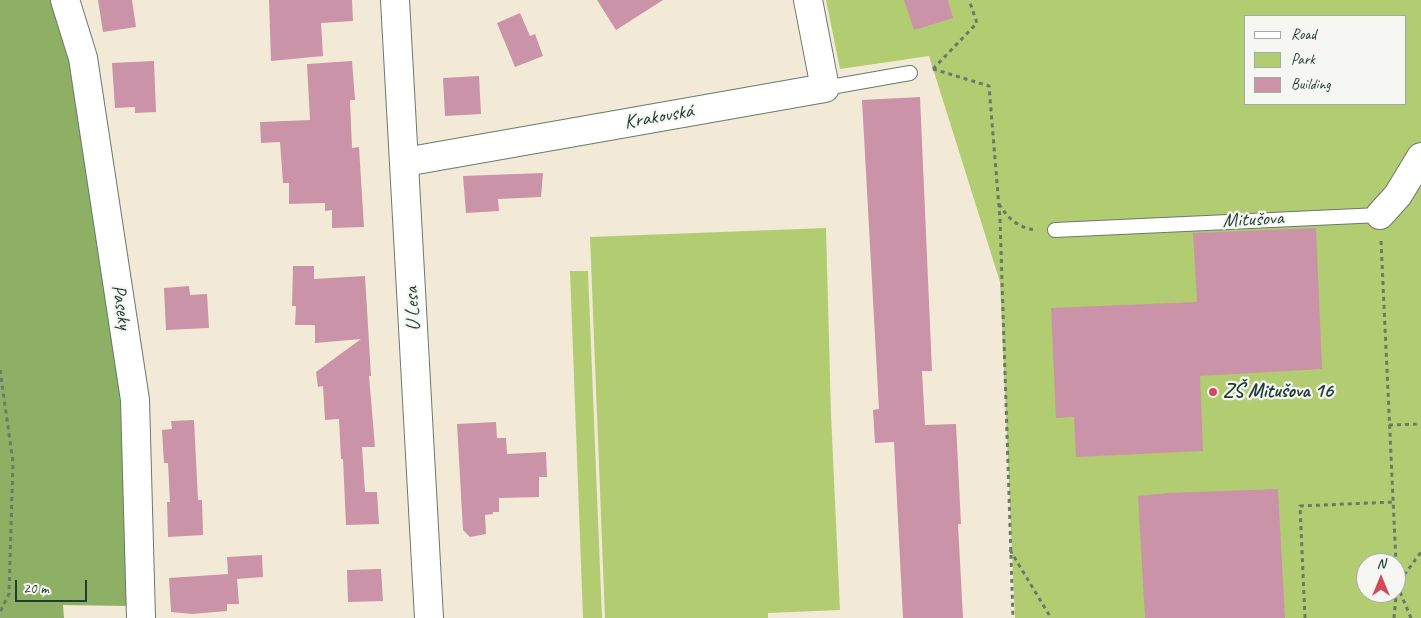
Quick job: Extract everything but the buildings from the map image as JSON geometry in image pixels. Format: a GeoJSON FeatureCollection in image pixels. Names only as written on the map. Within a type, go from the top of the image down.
{"type":"FeatureCollection","features":[{"type":"Feature","properties":{"kind":"street","name":"Paseky"},"geometry":{"type":"LineString","coordinates":[[65,0],[83,58],[135,400],[141,618]]}},
{"type":"Feature","properties":{"kind":"street","name":"U Lesa"},"geometry":{"type":"LineString","coordinates":[[395,0],[429,618]]}},
{"type":"Feature","properties":{"kind":"street"},"geometry":{"type":"LineString","coordinates":[[808,0],[825,88]]}},
{"type":"Feature","properties":{"kind":"street","name":"Krakovská"},"geometry":{"type":"LineString","coordinates":[[405,162],[825,88]]}},
{"type":"Feature","properties":{"kind":"street"},"geometry":{"type":"LineString","coordinates":[[1380,215],[1398,194],[1421,157]]}},
{"type":"Feature","properties":{"kind":"lane"},"geometry":{"type":"LineString","coordinates":[[825,88],[910,73]]}},
{"type":"Feature","properties":{"kind":"lane","name":"Mitušova"},"geometry":{"type":"LineString","coordinates":[[1055,230],[1380,215]]}},
{"type":"Feature","properties":{"kind":"path"},"geometry":{"type":"LineString","coordinates":[[933,69],[977,23],[970,0]]}},
{"type":"Feature","properties":{"kind":"path"},"geometry":{"type":"LineString","coordinates":[[910,73],[933,69],[989,86],[999,204],[1013,618]]}},
{"type":"Feature","properties":{"kind":"path"},"geometry":{"type":"LineString","coordinates":[[999,204],[1005,215],[1028,229],[1055,230]]}},
{"type":"Feature","properties":{"kind":"path"},"geometry":{"type":"LineString","coordinates":[[1380,215],[1396,553]]}},
{"type":"Feature","properties":{"kind":"path"},"geometry":{"type":"LineString","coordinates":[[0,370],[13,462],[9,594],[0,612]]}},
{"type":"Feature","properties":{"kind":"path"},"geometry":{"type":"LineString","coordinates":[[1389,425],[1421,424]]}},
{"type":"Feature","properties":{"kind":"path"},"geometry":{"type":"LineString","coordinates":[[1305,618],[1300,506],[1393,502]]}},
{"type":"Feature","properties":{"kind":"path"},"geometry":{"type":"LineString","coordinates":[[1010,549],[1051,618]]}},
{"type":"Feature","properties":{"kind":"path"},"geometry":{"type":"LineString","coordinates":[[1406,573],[1421,552]]}},
{"type":"Feature","properties":{"kind":"path"},"geometry":{"type":"LineString","coordinates":[[1394,618],[1395,603]]}},
{"type":"Feature","properties":{"kind":"path"},"geometry":{"type":"LineString","coordinates":[[1405,603],[1411,618]]}},
{"type":"Feature","properties":{"kind":"green space"},"geometry":{"type":"Polygon","coordinates":[[[0,0],[55,0],[75,61],[125,401],[129,606],[63,605],[64,618],[0,618],[0,0]]]}},
{"type":"Feature","properties":{"kind":"green space"},"geometry":{"type":"Polygon","coordinates":[[[826,0],[1421,0],[1421,618],[1015,618],[1000,282],[929,56],[840,69],[826,0]]]}},
{"type":"Feature","properties":{"kind":"green space"},"geometry":{"type":"Polygon","coordinates":[[[826,228],[831,414],[840,610],[768,613],[768,618],[605,618],[590,237],[826,228]]]}},
{"type":"Feature","properties":{"kind":"green space"},"geometry":{"type":"Polygon","coordinates":[[[570,271],[588,271],[602,618],[583,618],[570,271]]]}},
{"type":"Feature","properties":{"kind":"place","name":"ZŠ Mitušova 16"},"geometry":{"type":"Point","coordinates":[1213,392]}}]}
